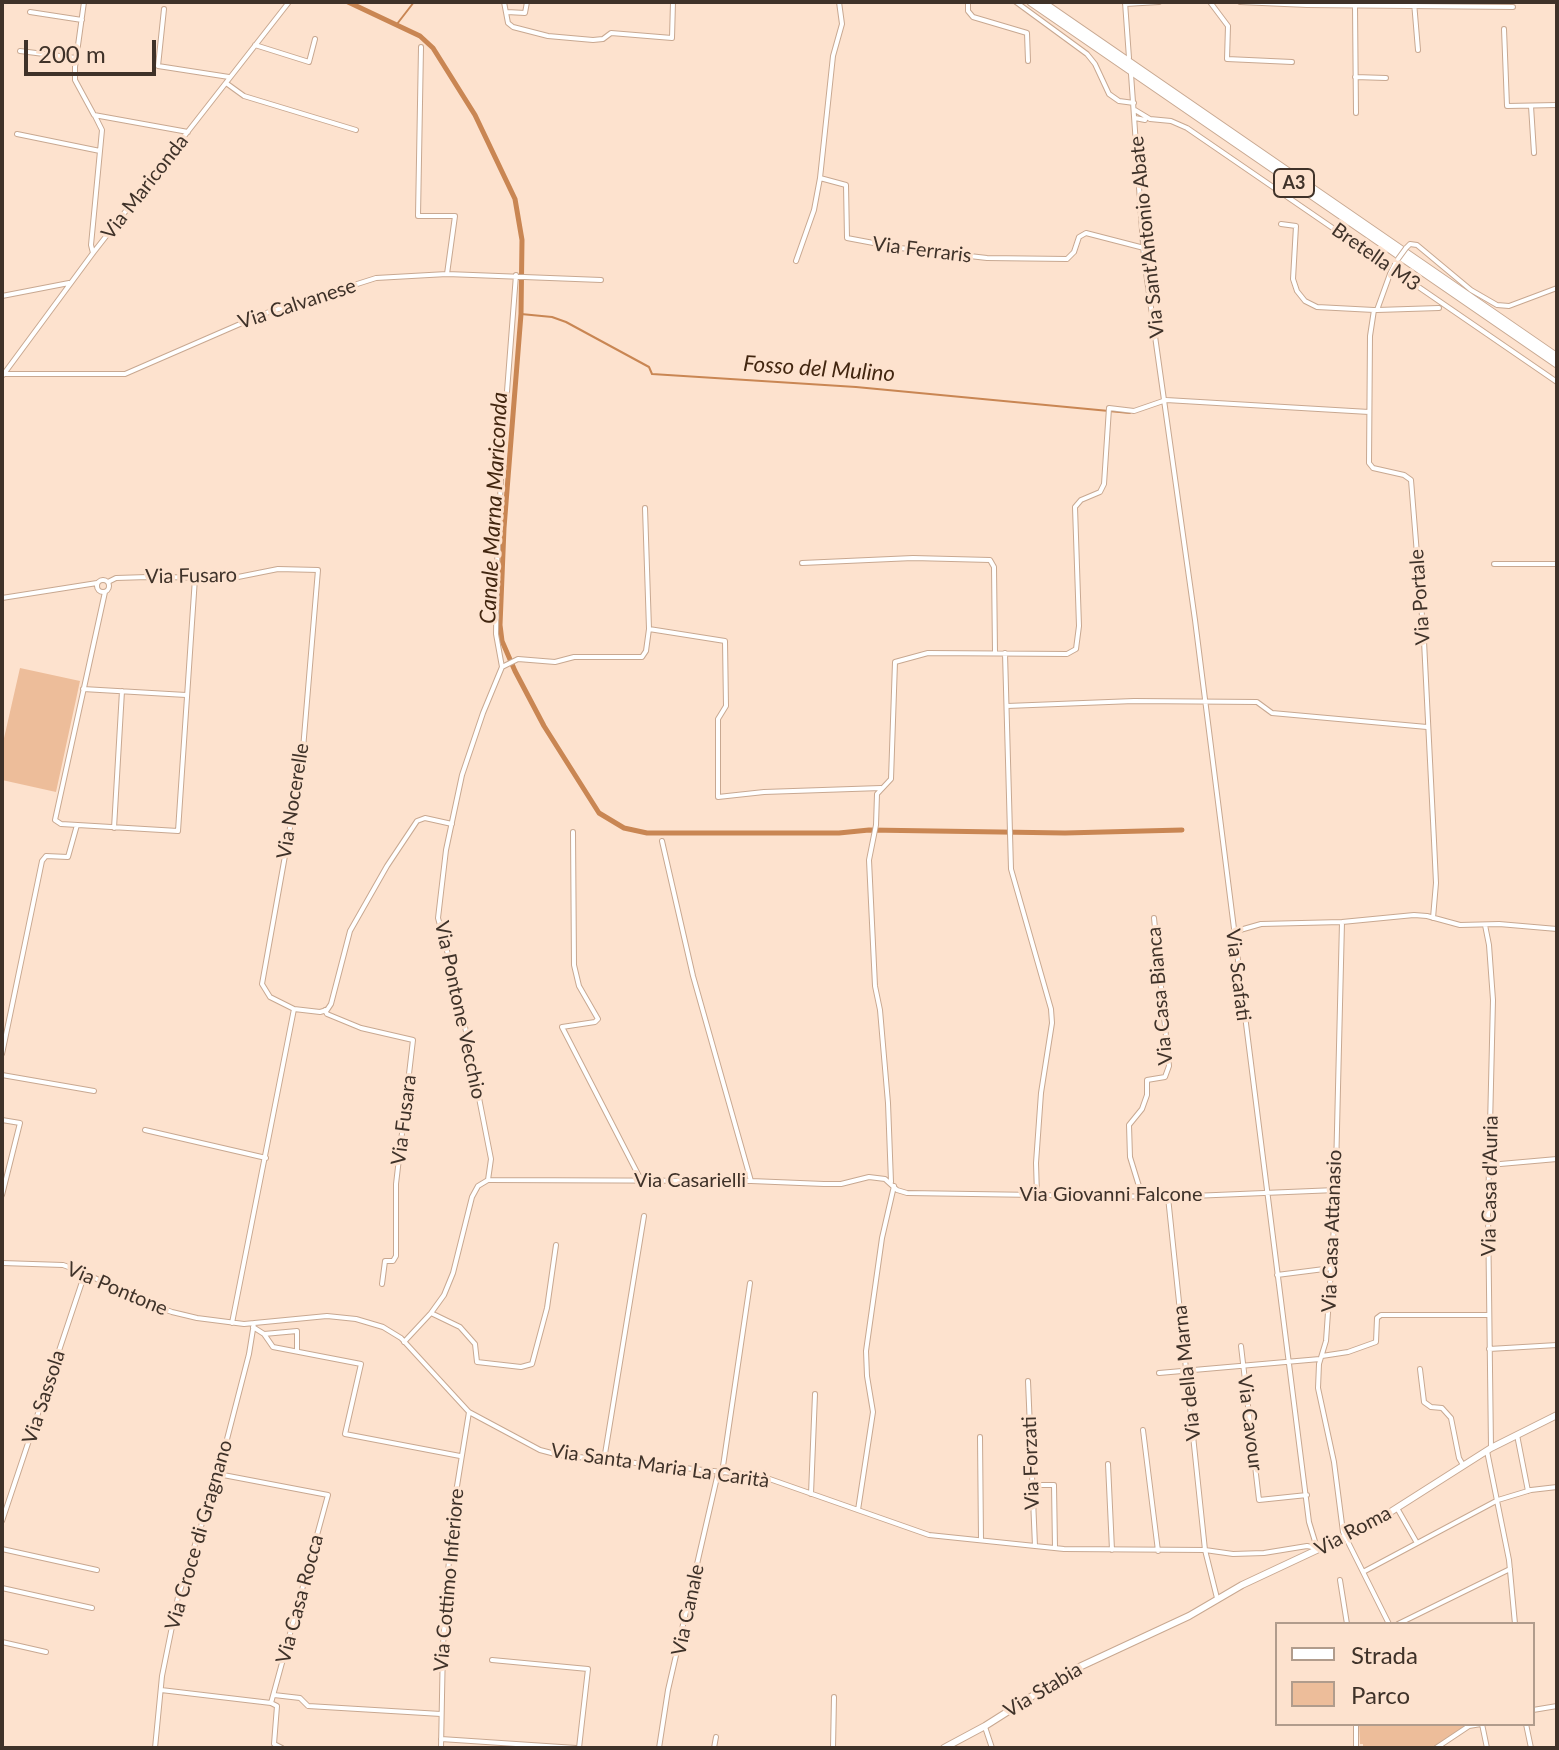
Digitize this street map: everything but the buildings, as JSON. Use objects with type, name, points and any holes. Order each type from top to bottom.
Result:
[{"type":"highway","name":"A3","points":[[1031,2],[1557,364]]},
{"type":"highway","name":"A3","points":[[1042,2],[1557,357]]},
{"type":"main road","name":"Via Roma","points":[[1144,1637],[1317,1548],[1370,1525],[1463,1465],[1557,1415]]},
{"type":"main road","name":"Via Stabia","points":[[944,1748],[1075,1669],[1144,1637]]},
{"type":"street","points":[[84,2],[76,58],[77,88],[102,130],[91,245],[93,253]]},
{"type":"street","name":"Via Mariconda","points":[[3,375],[93,253],[289,2]]},
{"type":"street","points":[[504,2],[511,26],[540,35],[593,40],[603,39],[611,33],[672,38],[673,2]]},
{"type":"street","points":[[507,12],[525,13],[527,2]]},
{"type":"street","points":[[796,261],[814,210],[820,178],[833,56],[842,24],[839,2]]},
{"type":"street","points":[[968,2],[968,11],[973,17],[1027,33],[1028,61]]},
{"type":"street","points":[[1016,2],[1087,54],[1109,94],[1119,101],[1134,103]]},
{"type":"street","points":[[1129,58],[1125,3],[1159,2]]},
{"type":"street","points":[[1210,2],[1228,26],[1227,59],[1292,62]]},
{"type":"street","points":[[1240,2],[1513,7]]},
{"type":"street","points":[[1414,4],[1418,50]]},
{"type":"street","points":[[1355,6],[1356,113]]},
{"type":"street","points":[[164,9],[158,66],[228,80],[244,96],[356,130]]},
{"type":"street","points":[[30,12],[82,20]]},
{"type":"street","points":[[1504,29],[1507,106],[1557,105]]},
{"type":"street","points":[[255,45],[309,62],[315,39]]},
{"type":"street","points":[[421,47],[418,216],[455,216],[447,274]]},
{"type":"street","points":[[20,51],[76,58]]},
{"type":"street","name":"Via Sant'Antonio Abate","points":[[1131,74],[1144,248],[1166,400]]},
{"type":"street","points":[[1355,77],[1386,78]]},
{"type":"street","points":[[1531,106],[1534,153]]},
{"type":"street","name":"Bretella M3","points":[[1134,110],[1146,118]]},
{"type":"street","points":[[95,116],[188,132]]},
{"type":"street","name":"Bretella M3","points":[[1135,118],[1171,121],[1187,128],[1557,382]]},
{"type":"street","points":[[1136,131],[1146,118]]},
{"type":"street","points":[[17,134],[100,151]]},
{"type":"street","name":"Via Ferraris","points":[[820,178],[846,185],[846,234],[850,239],[965,256],[1060,260],[1071,257],[1079,237],[1086,233],[1144,248]]},
{"type":"street","points":[[1281,224],[1296,226],[1293,279],[1305,301],[1317,307],[1375,310],[1439,308]]},
{"type":"street","name":"Via Portale","points":[[1433,918],[1435,873],[1424,641],[1411,480],[1404,475],[1371,467],[1370,336],[1375,310],[1396,261],[1410,244],[1417,245],[1471,290],[1497,305],[1509,306],[1557,288]]},
{"type":"street","name":"Via Calvanese","points":[[3,375],[125,374],[216,332],[376,278],[447,274],[601,280]]},
{"type":"street","points":[[517,275],[502,456],[497,565],[496,634],[504,666],[518,659],[555,662],[574,657],[642,657],[646,651],[649,629],[645,508]]},
{"type":"street","points":[[2,296],[72,282]]},
{"type":"street","points":[[858,1510],[873,1412],[866,1351],[892,1184],[888,1103],[875,986],[869,860],[876,825],[877,794],[891,779],[895,662],[928,653],[1067,654],[1076,649],[1079,626],[1075,507],[1081,500],[1100,492],[1104,484],[1108,411],[1134,411],[1166,400],[1369,412]]},
{"type":"street","name":"Via Scafati","points":[[1166,400],[1309,1522],[1317,1548]]},
{"type":"street","points":[[802,563],[913,558],[990,560],[994,567],[995,653]]},
{"type":"street","points":[[1494,564],[1557,564]]},
{"type":"street","name":"Via Fusaro","points":[[2,598],[97,583],[103,579],[108,582],[127,578],[233,578],[278,569],[316,569],[319,574]]},
{"type":"street","name":"Via Nocerelle","points":[[294,1009],[270,997],[262,984],[302,761],[319,574]]},
{"type":"street","points":[[108,582],[54,818],[59,824],[178,831],[195,578]]},
{"type":"street","points":[[97,583],[97,589],[105,592]]},
{"type":"street","points":[[649,629],[725,641],[726,706],[718,719],[718,797],[764,792],[883,788]]},
{"type":"street","points":[[1005,653],[1011,869],[1051,1009],[1052,1023],[1041,1093],[1037,1195]]},
{"type":"street","name":"Via Pontone Vecchio","points":[[488,1180],[491,1159],[458,991],[438,918],[462,775],[483,713],[504,666]]},
{"type":"street","points":[[83,689],[186,695]]},
{"type":"street","points":[[114,828],[122,691]]},
{"type":"street","points":[[1006,706],[1204,700],[1257,702],[1272,713],[1427,727]]},
{"type":"street","points":[[232,1323],[294,1009],[320,1012],[331,1004],[350,931],[417,821],[425,818],[452,824]]},
{"type":"street","points":[[2,1054],[42,861],[46,856],[68,857],[77,825]]},
{"type":"street","points":[[573,832],[574,965],[579,986],[598,1019],[562,1027],[642,1182]]},
{"type":"street","points":[[662,841],[693,976],[751,1181]]},
{"type":"street","points":[[1233,932],[1261,924],[1342,922],[1414,915],[1452,925],[1557,929]]},
{"type":"street","name":"Via Casa Bianca","points":[[1142,1196],[1130,1157],[1129,1125],[1142,1109],[1147,1095],[1147,1080],[1165,1077],[1169,1066],[1154,918]]},
{"type":"street","name":"Via Casa Attanasio","points":[[1342,922],[1332,1268],[1326,1341],[1318,1388],[1334,1462],[1344,1536]]},
{"type":"street","name":"Via Casa d'Auria","points":[[1485,925],[1493,988],[1489,1165],[1489,1450],[1510,1569],[1515,1622]]},
{"type":"street","name":"Via Fusara","points":[[325,1010],[327,1014],[361,1028],[413,1040],[396,1184],[396,1256],[393,1261],[385,1261],[382,1284]]},
{"type":"street","points":[[2,1075],[94,1091]]},
{"type":"street","points":[[2,1120],[20,1123],[2,1195]]},
{"type":"street","points":[[145,1130],[266,1158]]},
{"type":"street","points":[[1489,1165],[1557,1159]]},
{"type":"street","name":"Via Casarielli","points":[[488,1180],[841,1184],[869,1177],[892,1184]]},
{"type":"street","points":[[404,1342],[444,1295],[453,1273],[472,1197],[478,1186],[488,1180]]},
{"type":"street","name":"Via Giovanni Falcone","points":[[892,1184],[907,1193],[1168,1197],[1336,1190]]},
{"type":"street","name":"Via della Marna","points":[[1168,1197],[1205,1550],[1218,1599]]},
{"type":"street","points":[[604,1460],[644,1216]]},
{"type":"street","points":[[431,1313],[460,1327],[475,1344],[477,1362],[521,1367],[532,1364],[547,1308],[556,1245]]},
{"type":"street","name":"Via Pontone","points":[[2,1263],[63,1265],[172,1312],[232,1323]]},
{"type":"street","points":[[1277,1275],[1332,1268]]},
{"type":"street","name":"Via Sassola","points":[[2,1521],[85,1273]]},
{"type":"street","name":"Via Canale","points":[[659,1748],[668,1690],[720,1473],[750,1283]]},
{"type":"street","points":[[1159,1373],[1289,1363],[1348,1352],[1376,1342],[1377,1318],[1381,1315],[1489,1315]]},
{"type":"street","name":"Via Santa Maria La Carità","points":[[232,1323],[254,1325],[297,1318],[342,1317],[383,1327],[404,1342],[469,1412],[540,1450],[559,1455],[761,1476],[929,1535],[1055,1548],[1112,1550],[1205,1550],[1233,1554],[1307,1546],[1317,1548]]},
{"type":"street","points":[[254,1325],[273,1347],[361,1364],[345,1434],[460,1456]]},
{"type":"street","name":"Via Croce di Gragnano","points":[[155,1748],[161,1690],[178,1597],[218,1474],[254,1325]]},
{"type":"street","points":[[264,1334],[297,1331],[297,1352]]},
{"type":"street","points":[[1489,1349],[1557,1345]]},
{"type":"street","name":"Via Cavour","points":[[1241,1346],[1259,1500],[1307,1495]]},
{"type":"street","points":[[1420,1369],[1424,1402],[1431,1407],[1442,1408],[1451,1418],[1463,1465]]},
{"type":"street","name":"Via Forzati","points":[[1028,1381],[1035,1546]]},
{"type":"street","points":[[811,1494],[815,1394]]},
{"type":"street","name":"Via Cottimo Inferiore","points":[[441,1748],[443,1645],[452,1517],[469,1412]]},
{"type":"street","points":[[1143,1430],[1158,1551]]},
{"type":"street","points":[[1517,1435],[1528,1491]]},
{"type":"street","points":[[980,1437],[981,1540]]},
{"type":"street","points":[[1108,1464],[1112,1550]]},
{"type":"street","name":"Via Casa Rocca","points":[[218,1474],[328,1495],[271,1703]]},
{"type":"street","points":[[1032,1485],[1054,1485],[1055,1548]]},
{"type":"street","points":[[1363,1572],[1498,1500],[1557,1487]]},
{"type":"street","points":[[1397,1508],[1417,1543]]},
{"type":"street","points":[[1344,1536],[1388,1622]]},
{"type":"street","points":[[2,1549],[97,1570]]},
{"type":"street","points":[[1402,1622],[1510,1569]]},
{"type":"street","points":[[1340,1580],[1347,1622]]},
{"type":"street","points":[[2,1588],[92,1608]]},
{"type":"street","points":[[2,1642],[46,1652]]},
{"type":"street","points":[[441,1739],[578,1748],[589,1669],[492,1660]]},
{"type":"street","points":[[161,1690],[271,1703],[277,1706],[274,1744],[282,1748]]},
{"type":"street","points":[[274,1695],[300,1698],[308,1706],[441,1714]]},
{"type":"street","points":[[833,1748],[834,1697]]},
{"type":"street","points":[[1535,1710],[1557,1706]]},
{"type":"street","points":[[985,1726],[992,1748]]},
{"type":"street","points":[[1356,1726],[1356,1748]]},
{"type":"street","points":[[1436,1748],[1469,1726]]},
{"type":"street","points":[[1482,1726],[1487,1748]]},
{"type":"street","points":[[1526,1726],[1531,1748]]},
{"type":"street","points":[[714,1748],[716,1737]]},
{"type":"green space","points":[[20,668],[80,681],[56,792],[2,780],[2,747]]},
{"type":"green space","points":[[1359,1726],[1464,1726],[1433,1748],[1363,1748]]},
{"type":"waterway","name":"Canale Marna Mariconda","points":[[348,2],[420,36],[433,48],[475,115],[515,199],[522,240],[521,314],[504,528],[502,641],[544,726],[599,813],[624,828],[647,833],[1182,830]]},
{"type":"waterway","points":[[397,24],[414,2]]},
{"type":"waterway","name":"Fosso del Mulino","points":[[521,314],[552,317],[566,322],[649,367],[652,374],[856,387],[1130,413]]}]
